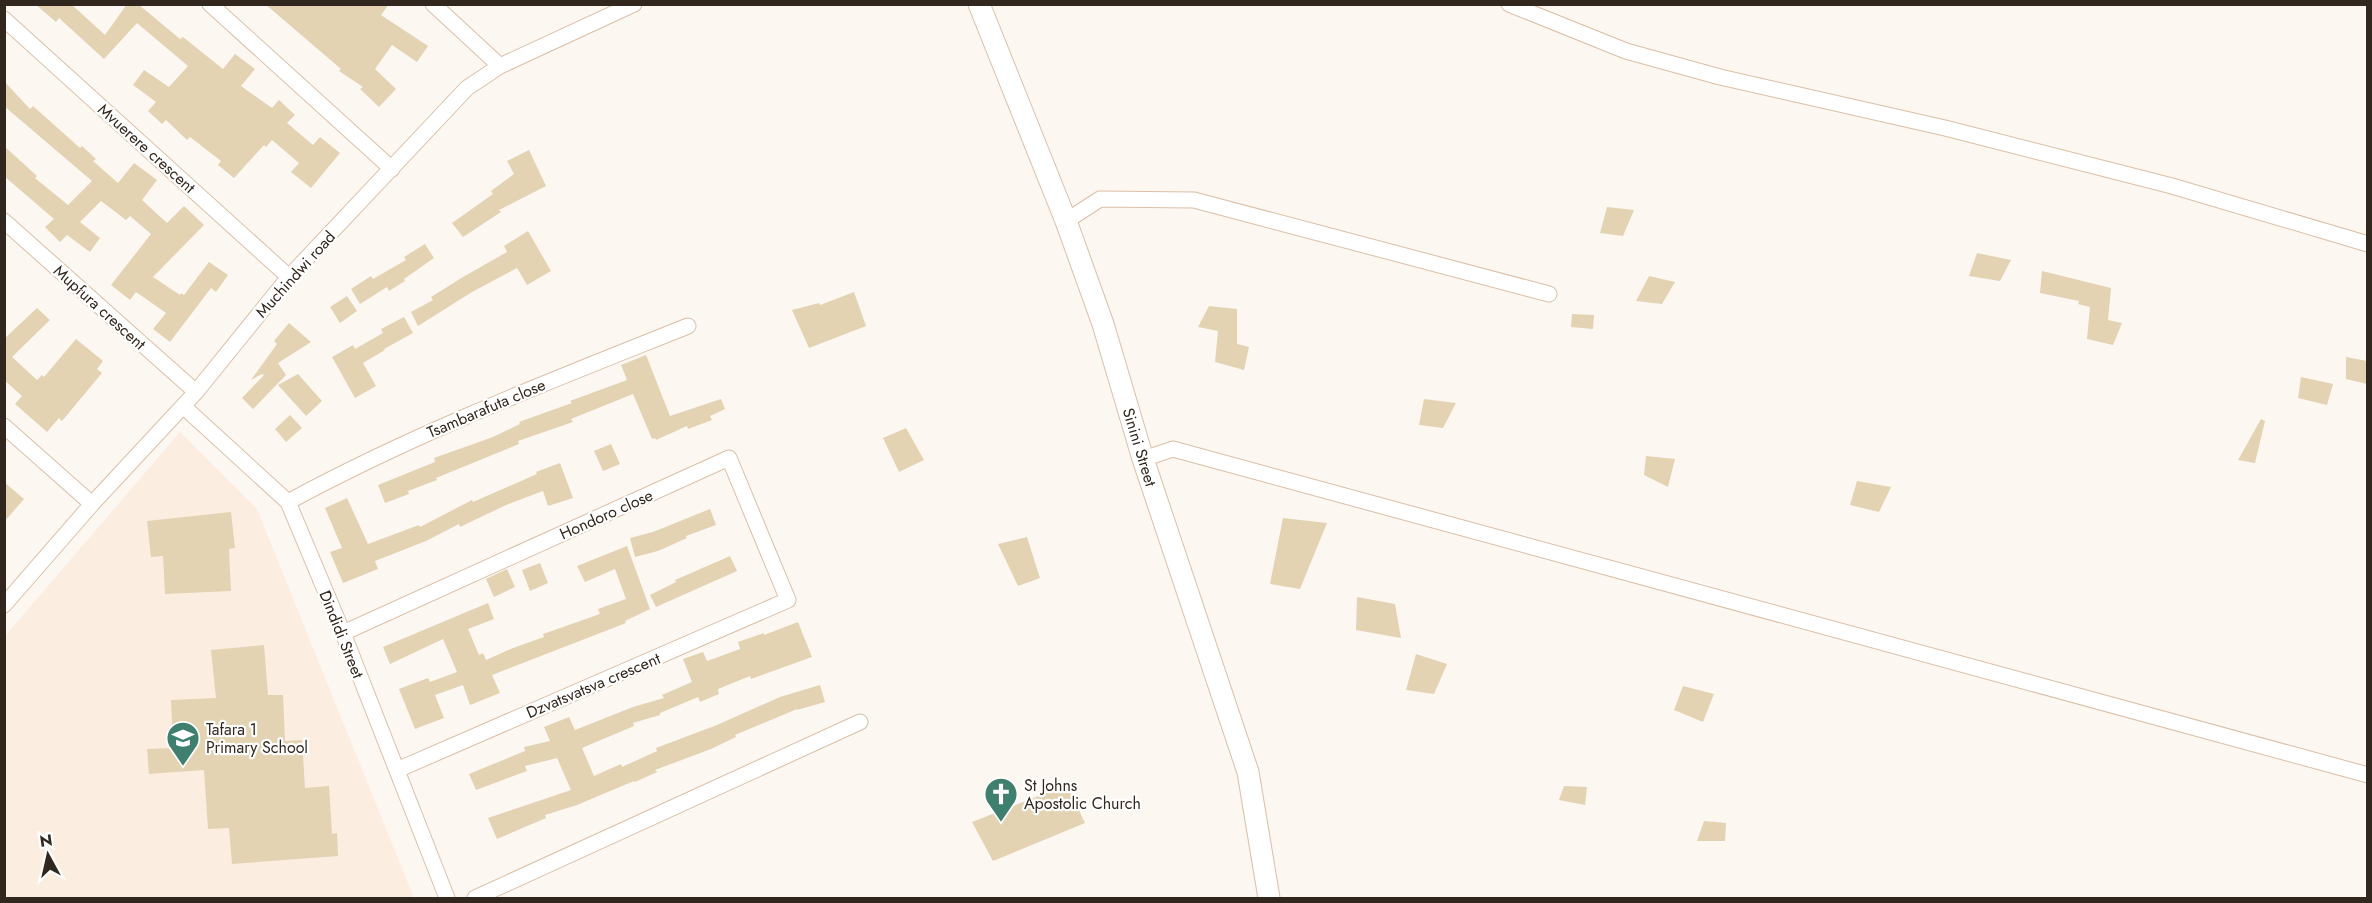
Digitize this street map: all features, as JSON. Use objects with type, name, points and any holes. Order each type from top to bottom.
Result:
[{"type":"street","points":[[210,4],[392,170]]},
{"type":"street","points":[[433,4],[500,66]]},
{"type":"street","name":"Muchindwi road","points":[[4,605],[92,504],[196,392],[289,277],[467,88],[500,66],[634,4]]},
{"type":"street","name":"Sinini Street","points":[[979,4],[1066,221],[1103,324],[1143,459],[1248,772],[1269,898]]},
{"type":"street","points":[[1509,4],[1626,51],[1709,75],[1945,128],[2172,186],[2367,244]]},
{"type":"street","name":"Mvuerere crescent","points":[[4,20],[289,277]]},
{"type":"street","points":[[1066,221],[1100,199],[1194,200],[1549,294]]},
{"type":"street","name":"Mupfura crescent","points":[[4,221],[196,392]]},
{"type":"street","name":"Tsambarafuta close","points":[[288,502],[350,468],[472,412],[688,326]]},
{"type":"street","name":"Dindidi Street","points":[[183,406],[288,502],[343,633],[447,898]]},
{"type":"street","points":[[4,426],[92,504]]},
{"type":"street","points":[[1143,459],[1173,449],[2367,775]]},
{"type":"street","name":"Hondoro close","points":[[343,633],[729,458],[788,600]]},
{"type":"street","name":"Dzvatsvatsva crescent","points":[[397,770],[788,600]]},
{"type":"street","points":[[475,898],[860,722]]},
{"type":"shaded area","name":"Tafara 1 Primary School","points":[[180,432],[257,509],[414,898],[5,898],[5,636]]},
{"type":"building","points":[[35,4],[71,4],[105,35],[127,4],[138,4],[180,39],[183,37],[223,69],[235,54],[255,69],[241,86],[272,108],[279,100],[295,115],[287,123],[313,145],[320,137],[340,153],[311,188],[291,172],[299,163],[272,140],[266,147],[264,145],[234,178],[218,165],[221,161],[190,137],[187,140],[166,120],[162,124],[148,111],[156,102],[133,85],[144,70],[169,87],[188,66],[137,23],[104,59],[59,18],[56,22]]},
{"type":"building","points":[[265,4],[389,4],[381,15],[428,46],[417,62],[392,45],[375,69],[396,89],[379,107],[360,89],[363,87],[339,71],[341,69]]},
{"type":"building","points":[[4,81],[30,109],[33,106],[80,148],[82,146],[96,159],[93,161],[118,183],[134,163],[157,180],[142,200],[167,223],[184,206],[204,225],[153,277],[180,295],[181,293],[184,295],[209,262],[228,275],[216,292],[211,288],[170,342],[153,329],[166,313],[136,292],[130,300],[111,285],[151,234],[130,216],[126,220],[101,201],[80,222],[100,238],[90,252],[67,235],[60,242],[45,227],[54,219],[4,176],[4,146],[37,176],[35,178],[68,205],[92,181],[4,106]]},
{"type":"building","points":[[529,150],[546,186],[499,210],[501,212],[463,237],[452,223],[493,194],[491,191],[514,174],[507,161]]},
{"type":"building","points":[[1607,207],[1634,210],[1623,236],[1600,233]]},
{"type":"building","points":[[528,231],[551,271],[527,285],[517,268],[472,292],[418,326],[411,312],[433,300],[431,297],[463,277],[507,252],[504,246]]},
{"type":"building","points":[[425,244],[434,258],[389,291],[387,287],[360,304],[351,289],[371,276],[373,279],[406,260],[404,257]]},
{"type":"building","points":[[1977,253],[2011,260],[2000,281],[1969,276]]},
{"type":"building","points":[[2042,271],[2111,288],[2108,320],[2122,323],[2113,345],[2087,339],[2090,307],[2078,304],[2079,301],[2040,293]]},
{"type":"building","points":[[1649,276],[1675,282],[1662,304],[1636,301]]},
{"type":"building","points":[[854,292],[866,326],[809,348],[792,310],[819,303],[820,305]]},
{"type":"building","points":[[347,296],[357,311],[340,323],[330,307]]},
{"type":"building","points":[[1209,306],[1237,309],[1237,344],[1249,347],[1244,370],[1215,362],[1218,331],[1198,327]]},
{"type":"building","points":[[37,308],[50,320],[12,357],[37,380],[42,375],[44,377],[76,339],[103,361],[97,369],[102,373],[62,421],[59,418],[47,432],[15,404],[22,396],[4,380],[4,339]]},
{"type":"building","points":[[1572,314],[1594,315],[1593,329],[1571,327]]},
{"type":"building","points":[[404,317],[413,333],[363,363],[376,386],[355,398],[332,357],[353,345],[355,349],[383,333],[381,329]]},
{"type":"building","points":[[289,323],[311,342],[278,363],[286,375],[253,409],[242,398],[264,375],[251,380],[277,344],[274,341]]},
{"type":"building","points":[[646,355],[670,416],[721,399],[725,409],[710,416],[712,420],[688,429],[687,426],[656,440],[652,439],[633,394],[571,419],[573,422],[518,441],[519,444],[436,478],[437,480],[408,491],[409,494],[385,503],[378,485],[435,462],[434,458],[493,437],[520,424],[519,422],[627,380],[621,365]]},
{"type":"building","points":[[2346,357],[2367,361],[2367,384],[2346,379]]},
{"type":"building","points":[[298,374],[322,401],[306,416],[278,385]]},
{"type":"building","points":[[2301,377],[2333,384],[2327,405],[2298,398]]},
{"type":"building","points":[[1424,399],[1456,403],[1443,428],[1419,425]]},
{"type":"building","points":[[290,415],[302,428],[286,442],[275,429]]},
{"type":"building","points":[[2261,419],[2265,421],[2255,463],[2238,460]]},
{"type":"building","points":[[906,428],[924,460],[899,472],[883,438]]},
{"type":"building","points":[[611,444],[620,464],[603,471],[594,451]]},
{"type":"building","points":[[1646,456],[1675,459],[1668,487],[1644,475]]},
{"type":"building","points":[[560,463],[573,498],[548,506],[543,491],[506,505],[460,527],[459,524],[426,541],[375,561],[378,569],[343,583],[330,552],[342,548],[325,508],[347,498],[368,544],[419,525],[420,527],[472,500],[473,502]]},
{"type":"building","points":[[1857,481],[1891,487],[1879,512],[1850,505]]},
{"type":"building","points":[[4,482],[24,499],[4,522]]},
{"type":"building","points":[[710,509],[716,525],[686,536],[687,538],[658,551],[635,557],[630,538],[653,532]]},
{"type":"building","points":[[231,512],[235,548],[229,549],[231,591],[165,594],[163,556],[151,557],[147,521]]},
{"type":"building","points":[[1283,518],[1327,523],[1300,589],[1270,584]]},
{"type":"building","points":[[1027,537],[1040,578],[1018,586],[998,544]]},
{"type":"building","points":[[627,546],[650,609],[625,621],[626,623],[492,675],[500,693],[470,705],[463,685],[435,695],[444,718],[415,729],[399,689],[428,678],[430,682],[457,672],[443,639],[390,664],[383,647],[488,603],[494,619],[468,629],[479,655],[483,653],[486,660],[544,637],[543,634],[600,614],[598,609],[626,599],[615,569],[585,582],[577,566]]},
{"type":"building","points":[[730,556],[737,571],[656,607],[650,595],[676,582],[675,580]]},
{"type":"building","points":[[540,563],[548,583],[530,591],[522,570]]},
{"type":"building","points":[[507,569],[515,587],[494,597],[486,579]]},
{"type":"building","points":[[1357,597],[1395,604],[1401,638],[1356,630]]},
{"type":"building","points":[[798,622],[812,657],[751,679],[750,676],[718,689],[719,694],[700,702],[698,697],[660,713],[660,715],[633,723],[634,726],[582,748],[594,776],[621,764],[622,767],[657,751],[656,748],[717,725],[780,697],[820,685],[825,702],[797,709],[735,735],[736,737],[711,749],[655,770],[657,772],[635,782],[545,815],[546,818],[497,839],[488,818],[571,790],[557,758],[525,766],[527,771],[476,790],[469,774],[525,751],[524,747],[550,741],[544,727],[569,717],[575,730],[633,707],[664,698],[662,695],[692,682],[683,659],[703,652],[707,661],[740,649],[738,642]]},
{"type":"building","points":[[264,645],[268,695],[283,695],[285,741],[302,740],[305,788],[329,786],[332,834],[337,833],[338,856],[232,864],[229,828],[208,829],[204,770],[149,774],[147,749],[173,748],[171,700],[216,698],[211,650]]},
{"type":"building","points":[[1416,654],[1447,664],[1434,694],[1406,690]]},
{"type":"building","points":[[1683,686],[1714,694],[1703,722],[1674,710]]},
{"type":"building","points":[[1067,785],[1085,823],[993,861],[972,822]]},
{"type":"building","points":[[1564,786],[1587,787],[1585,805],[1559,800]]},
{"type":"building","points":[[1704,821],[1726,823],[1725,841],[1697,841]]},
{"type":"place","name":"Tafara 1 Primary School","points":[[183,767]]},
{"type":"place","name":"St Johns Apostolic Church","points":[[1001,823]]}]
